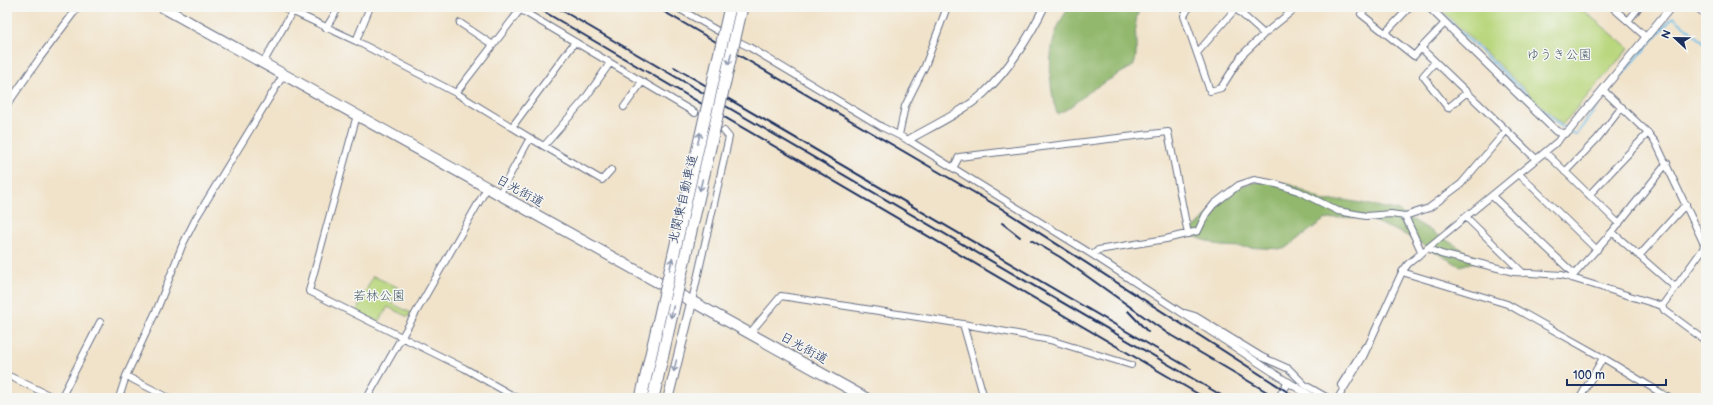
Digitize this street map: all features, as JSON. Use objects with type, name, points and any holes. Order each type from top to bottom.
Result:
[{"type":"highway","name":"日光街道","points":[[162,7],[866,398]]},
{"type":"highway","name":"北関東自動車道","points":[[641,398],[728,7]]},
{"type":"highway","name":"北関東自動車道","points":[[653,398],[742,7]]},
{"type":"main road","points":[[636,398],[665,286]]},
{"type":"main road","points":[[668,398],[692,301]]},
{"type":"street","points":[[7,105],[39,58],[78,7]]},
{"type":"street","points":[[283,7],[356,41],[456,93],[602,180],[611,170]]},
{"type":"street","points":[[326,28],[339,7]]},
{"type":"street","points":[[356,41],[370,7]]},
{"type":"street","points":[[676,7],[749,47],[882,127],[908,140],[1093,255],[1314,398]]},
{"type":"street","points":[[721,32],[728,7]]},
{"type":"street","points":[[899,135],[904,106],[925,66],[947,7]]},
{"type":"street","points":[[908,140],[971,103],[984,93],[1019,50],[1044,7]]},
{"type":"street","points":[[1189,7],[1184,16],[1210,91],[1221,88],[1242,55],[1289,9],[1297,7]]},
{"type":"street","points":[[1367,7],[1361,14],[1414,56],[1445,23]]},
{"type":"street","points":[[1385,33],[1410,7]]},
{"type":"street","points":[[1428,7],[1556,131],[1563,134]]},
{"type":"street","points":[[1612,7],[1646,37]]},
{"type":"street","points":[[1628,21],[1639,7]]},
{"type":"street","points":[[1338,398],[1363,357],[1402,272],[1422,253],[1558,141],[1563,134],[1568,132],[1671,7]]},
{"type":"street","points":[[1696,7],[1706,15]]},
{"type":"street","points":[[456,93],[492,46],[518,8],[695,113]]},
{"type":"street","points":[[1197,53],[1236,8],[1264,34]]},
{"type":"street","points":[[263,63],[292,12]]},
{"type":"street","points":[[460,23],[492,46]]},
{"type":"street","points":[[512,127],[575,42]]},
{"type":"street","points":[[1421,48],[1536,159]]},
{"type":"street","points":[[1435,62],[1423,76],[1448,108],[1466,92]]},
{"type":"street","points":[[544,146],[584,100],[610,63]]},
{"type":"street","points":[[119,398],[126,376],[158,307],[182,246],[196,218],[284,74]]},
{"type":"street","points":[[624,107],[642,82]]},
{"type":"street","points":[[1603,90],[1622,107],[1656,143],[1667,163],[1704,244],[1703,249],[1662,306]]},
{"type":"street","points":[[1565,172],[1622,107]]},
{"type":"street","points":[[357,115],[309,291],[402,336],[464,368],[517,398]]},
{"type":"street","points":[[692,301],[729,137],[724,131]]},
{"type":"street","points":[[1093,255],[1098,250],[1198,231],[1210,209],[1228,192],[1239,185],[1254,180],[1276,184],[1298,191],[1338,211],[1366,216],[1391,214],[1405,216],[1429,208],[1461,184],[1506,131]]},
{"type":"street","points":[[953,168],[959,157],[1168,132],[1188,234]]},
{"type":"street","points":[[1589,195],[1648,133]]},
{"type":"street","points":[[500,195],[530,138]]},
{"type":"street","points":[[1545,152],[1619,224]]},
{"type":"street","points":[[1573,276],[1619,224],[1667,163]]},
{"type":"street","points":[[1519,174],[1597,250]]},
{"type":"street","points":[[367,398],[487,188]]},
{"type":"street","points":[[1492,196],[1573,276]]},
{"type":"street","points":[[1639,256],[1686,204]]},
{"type":"street","points":[[1405,216],[1422,253]]},
{"type":"street","points":[[1466,217],[1523,273]]},
{"type":"street","points":[[1612,232],[1675,287]]},
{"type":"street","points":[[1428,248],[1441,254],[1523,273],[1573,276],[1662,306],[1664,310],[1706,341]]},
{"type":"street","points":[[1402,272],[1507,304],[1603,358],[1669,398]]},
{"type":"street","points":[[750,333],[781,296],[963,324],[1050,340],[1131,365]]},
{"type":"street","points":[[1176,310],[1195,316],[1262,357],[1289,369],[1305,385],[1328,398],[1334,397],[1363,349],[1369,343]]},
{"type":"street","points":[[61,398],[100,322]]},
{"type":"street","points":[[963,324],[984,398]]},
{"type":"street","points":[[1580,398],[1603,358]]},
{"type":"street","points":[[7,375],[55,398]]},
{"type":"street","points":[[126,376],[169,398]]},
{"type":"street","points":[[1278,398],[1288,382]]},
{"type":"green space","points":[[1070,7],[1140,7],[1136,23],[1136,54],[1133,66],[1093,89],[1067,109],[1057,114],[1051,87],[1051,59],[1056,31],[1062,18]]},
{"type":"green space","name":"ゆうき公園","points":[[1438,7],[1579,7],[1629,48],[1562,125]]},
{"type":"green space","points":[[1269,181],[1290,184],[1323,201],[1345,200],[1396,210],[1480,260],[1460,266],[1402,233],[1365,218],[1345,217],[1324,220],[1284,249],[1221,246],[1185,233],[1200,223],[1231,189],[1251,183]]},
{"type":"green space","name":"若林公園","points":[[373,276],[399,288],[391,303],[411,313],[408,317],[388,307],[379,322],[356,312]]},
{"type":"waterway","points":[[1434,7],[1559,125],[1567,130]]},
{"type":"waterway","points":[[1570,132],[1576,135],[1614,84],[1673,17],[1706,44]]},
{"type":"railway","points":[[536,7],[1205,398]]},
{"type":"railway","points":[[556,7],[1226,398]]},
{"type":"railway","points":[[656,7],[999,207],[1297,398]]},
{"type":"railway","points":[[674,67],[1191,369]]},
{"type":"railway","points":[[1002,223],[1020,237]]},
{"type":"railway","points":[[1031,240],[1060,257],[1167,333],[1267,392]]},
{"type":"railway","points":[[1128,311],[1148,332]]}]
